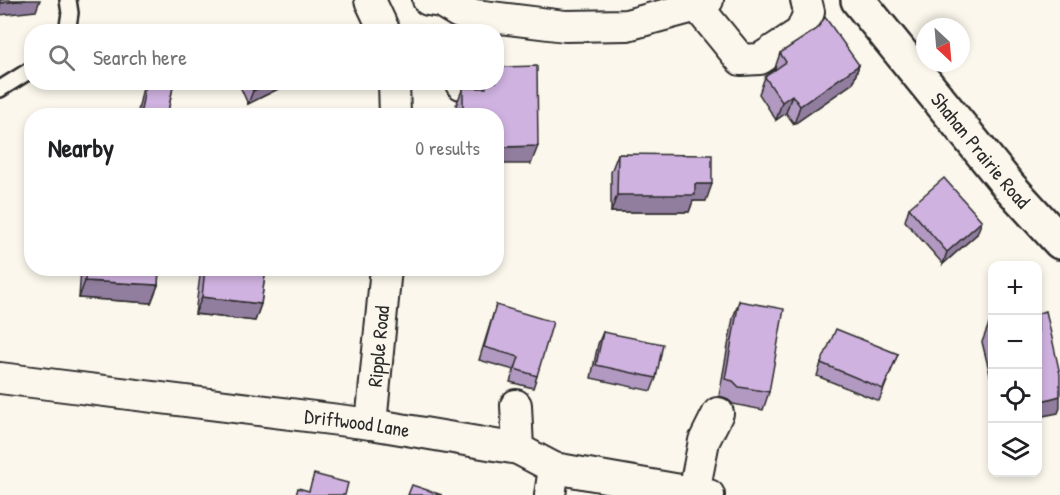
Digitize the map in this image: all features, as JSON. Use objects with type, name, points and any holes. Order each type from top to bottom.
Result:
[{"type":"street","points":[[372,0],[382,24]]},
{"type":"street","points":[[428,0],[441,2],[459,22],[565,26],[627,25],[702,3],[741,60],[760,59],[801,32],[808,12],[806,0]]},
{"type":"street","name":"Shahan Prairie Road","points":[[858,0],[1008,185],[1060,242]]},
{"type":"street","points":[[394,90],[395,108]]},
{"type":"street","name":"Ripple Road","points":[[371,424],[385,276]]},
{"type":"street","name":"Driftwood Lane","points":[[0,378],[371,424],[518,449],[552,481],[701,494]]},
{"type":"street","points":[[516,405],[518,449]]},
{"type":"street","points":[[701,494],[704,441],[718,413]]},
{"type":"lane","points":[[68,0],[70,13],[68,24]]},
{"type":"lane","points":[[0,89],[24,74]]},
{"type":"building","points":[[0,0],[26,0],[0,3]]},
{"type":"building","points":[[825,17],[859,65],[800,106],[792,95],[782,102],[765,77],[786,62],[780,53],[817,29]]},
{"type":"building","points":[[537,66],[538,146],[504,147],[504,108],[463,108],[463,90],[504,90],[504,67]]},
{"type":"building","points":[[145,90],[172,90],[169,108],[141,108]]},
{"type":"building","points":[[618,154],[712,155],[712,184],[695,184],[695,195],[617,195]]},
{"type":"building","points":[[944,178],[982,221],[947,252],[909,208]]},
{"type":"building","points":[[85,276],[159,276],[158,285],[85,281]]},
{"type":"building","points":[[204,276],[265,276],[261,304],[202,297]]},
{"type":"building","points":[[739,301],[784,309],[769,392],[739,387],[733,381],[725,379]]},
{"type":"building","points":[[496,305],[553,322],[537,376],[515,369],[519,357],[484,347]]},
{"type":"building","points":[[1046,311],[1060,374],[1060,396],[1042,401],[1042,315],[1042,312]]},
{"type":"building","points":[[836,329],[898,354],[883,389],[821,363]]},
{"type":"building","points":[[603,332],[663,344],[656,378],[596,365]]},
{"type":"building","points":[[314,474],[348,483],[345,495],[296,495],[298,488],[309,491]]},
{"type":"building","points":[[412,485],[442,495],[408,495]]}]
